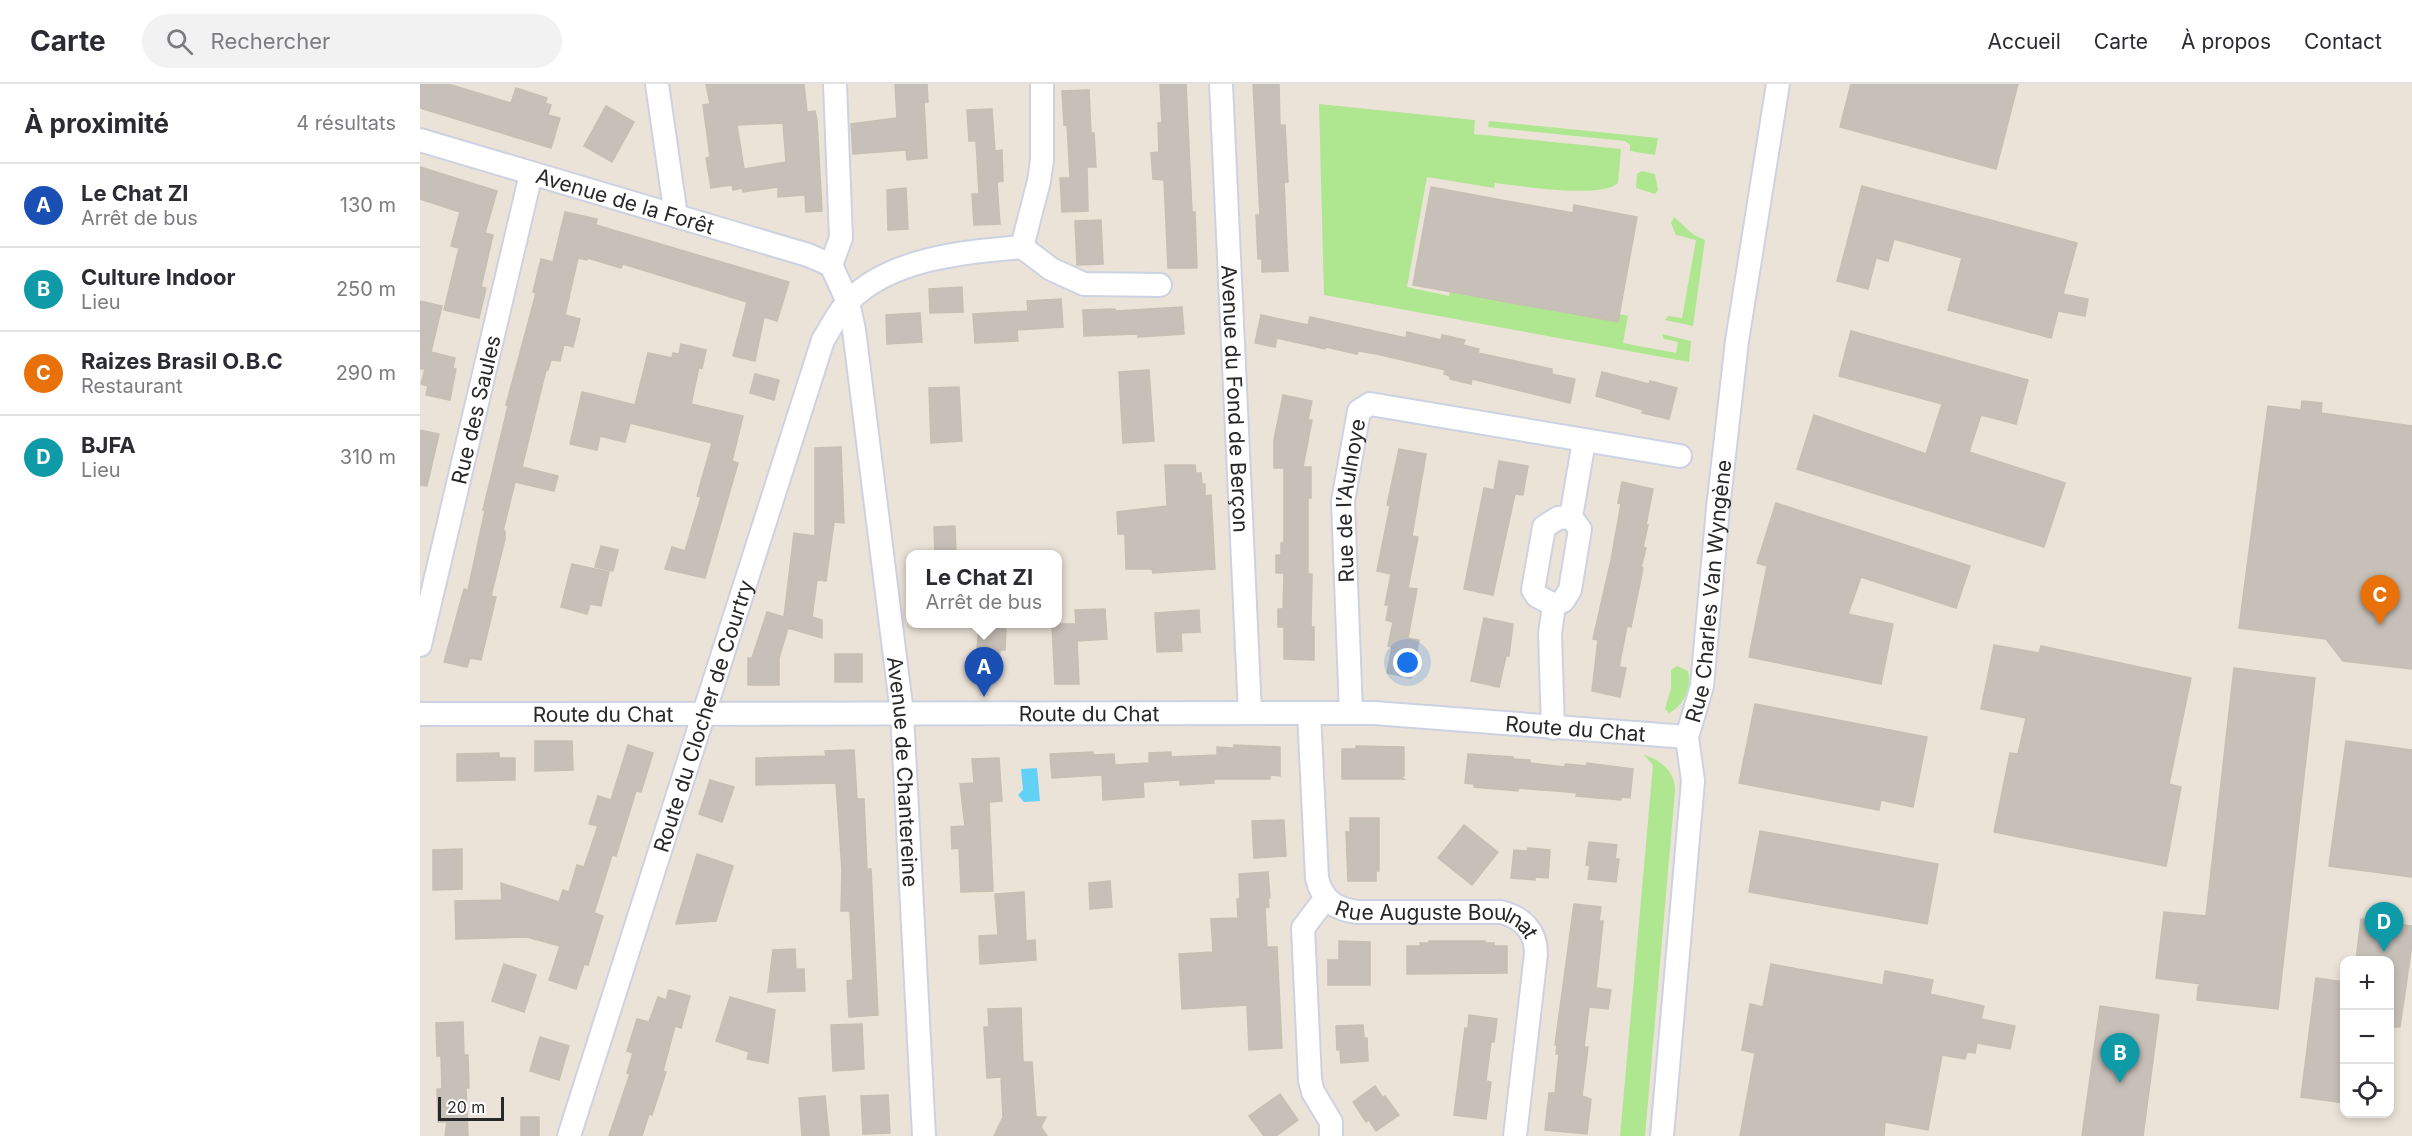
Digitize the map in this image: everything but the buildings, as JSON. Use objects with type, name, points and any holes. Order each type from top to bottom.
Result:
[{"type":"street","points":[[657,84],[676,216]]},
{"type":"street","points":[[831,265],[841,238],[835,84]]},
{"type":"street","points":[[1022,246],[1039,181],[1042,160],[1042,84]]},
{"type":"street","name":"Avenue du Fond de Berçon","points":[[1221,84],[1250,713]]},
{"type":"street","name":"Rue Charles Van Wyngène","points":[[1662,1136],[1693,782],[1687,737],[1702,686],[1718,508],[1737,341],[1778,84]]},
{"type":"street","name":"Avenue de la Forêt","points":[[420,140],[808,255],[831,265]]},
{"type":"street","name":"Rue des Saules","points":[[420,645],[531,174]]},
{"type":"street","points":[[848,302],[890,274],[918,262],[961,253],[1022,246],[1051,269],[1084,284],[1160,285]]},
{"type":"street","name":"Avenue de Chantereine","points":[[831,265],[848,302],[856,342],[902,713],[924,1136]]},
{"type":"street","name":"Route du Clocher de Courtry","points":[[569,1136],[823,340],[848,302]]},
{"type":"street","name":"Rue de l'Aulnoye","points":[[1351,713],[1342,501],[1359,411],[1370,404],[1680,456]]},
{"type":"street","points":[[1554,605],[1563,601],[1570,590],[1580,529],[1571,518],[1584,441]]},
{"type":"street","points":[[1554,605],[1537,596],[1533,590],[1544,527],[1558,518],[1571,518]]},
{"type":"street","points":[[1553,728],[1550,634],[1554,605]]},
{"type":"street","name":"Rue Auguste Boulnat","points":[[1309,713],[1317,878],[1325,899],[1336,908],[1357,912],[1501,912],[1512,915],[1526,925],[1536,943],[1515,1136]]},
{"type":"street","name":"Route du Chat","points":[[420,714],[1351,713],[1392,714],[1687,737]]},
{"type":"street","points":[[1325,899],[1303,928],[1310,1080],[1312,1092],[1331,1122],[1330,1136]]},
{"type":"green space","points":[[1319,104],[1475,120],[1474,134],[1621,149],[1618,183],[1609,188],[1578,191],[1495,183],[1494,188],[1427,177],[1407,287],[1449,296],[1450,292],[1617,322],[1619,314],[1628,316],[1623,343],[1676,353],[1678,342],[1664,339],[1662,334],[1691,341],[1689,362],[1324,295]]},
{"type":"green space","points":[[1489,121],[1658,138],[1655,155],[1630,151],[1630,145],[1625,141],[1488,127]]},
{"type":"green space","points":[[1642,171],[1655,174],[1658,190],[1655,194],[1636,188],[1637,174]]},
{"type":"green space","points":[[1674,217],[1694,235],[1705,240],[1693,326],[1665,320],[1668,316],[1682,318],[1696,240],[1676,235],[1671,223]]},
{"type":"green space","points":[[1677,666],[1688,671],[1688,689],[1683,701],[1669,713],[1665,709],[1671,688],[1671,670]]},
{"type":"green space","points":[[1643,754],[1656,760],[1670,772],[1675,791],[1645,1136],[1620,1136],[1653,765]]},
{"type":"water","points":[[1037,768],[1040,801],[1024,802],[1018,795],[1023,790],[1021,769]]},
{"type":"place","name":"Raizes Brasil O.B.C","points":[[2380,625]]},
{"type":"place","name":"Le Chat ZI","points":[[984,697]]},
{"type":"place","name":"BJFA","points":[[2384,952]]},
{"type":"place","name":"Culture Indoor","points":[[2120,1083]]}]
